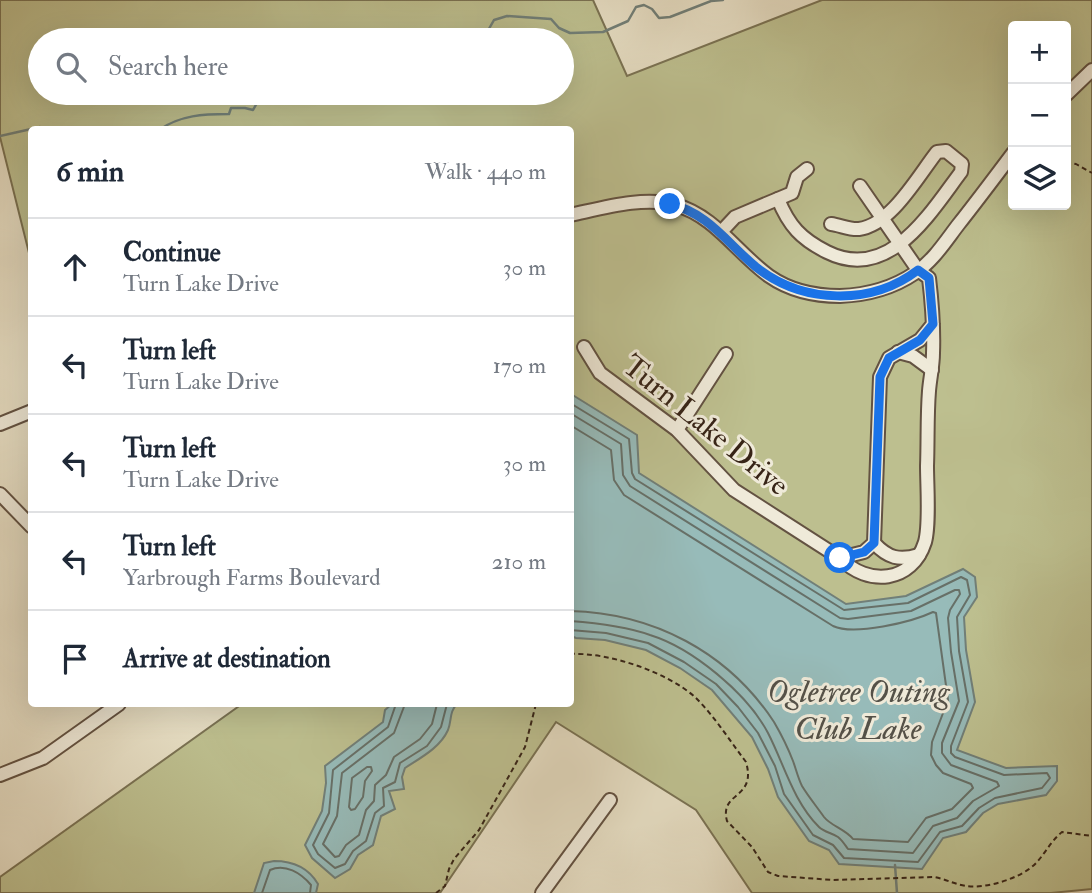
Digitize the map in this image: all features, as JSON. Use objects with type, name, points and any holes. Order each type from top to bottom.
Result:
[{"type":"street","points":[[1071,90],[1092,70]]},
{"type":"street","points":[[778,198],[784,213],[806,242],[836,256],[862,260],[874,258],[901,244],[914,233],[961,172],[962,164],[946,151],[937,152],[883,218],[872,225],[856,229],[831,224]]},
{"type":"street","points":[[574,214],[631,204],[663,202],[690,210],[721,232],[742,254],[772,278],[813,294],[853,295],[898,282],[918,270],[937,253],[1008,160]]},
{"type":"street","points":[[721,232],[735,217],[792,193],[797,177],[807,169]]},
{"type":"street","points":[[860,186],[918,270],[929,278],[933,324],[925,539],[919,555],[906,559],[894,558],[874,543]]},
{"type":"street","points":[[840,558],[864,552],[874,543],[880,377],[889,358],[920,340],[933,324]]},
{"type":"street","name":"Turn Lake Drive","points":[[584,347],[600,373],[677,430],[734,490],[840,558],[848,567],[862,574],[887,577],[912,565],[919,555]]},
{"type":"street","points":[[898,352],[913,356],[932,370]]},
{"type":"street","points":[[677,430],[726,354]]},
{"type":"street","points":[[0,424],[28,413]]},
{"type":"street","points":[[0,494],[28,523]]},
{"type":"street","points":[[0,775],[43,758],[115,707]]},
{"type":"street","points":[[542,893],[610,800]]},
{"type":"path","points":[[1071,163],[1092,173]]},
{"type":"path","points":[[574,654],[602,656],[627,663],[679,685],[696,698],[747,762],[749,780],[729,802],[725,816],[732,828],[752,847],[768,872],[789,878],[947,879],[959,885],[979,887],[1024,873],[1038,861],[1062,832],[1092,836]]},
{"type":"path","points":[[436,893],[445,886],[454,859],[480,830],[525,747],[535,707]]},
{"type":"green space","points":[[0,0],[593,0],[627,76],[822,0],[1092,0],[1092,889],[1051,893],[752,893],[696,810],[556,722],[440,893],[0,893],[0,877],[238,707],[574,707],[574,126],[28,126],[28,249],[0,137]]},
{"type":"water","name":"Ogletree Outing Club Lake","points":[[574,396],[637,435],[639,473],[846,604],[906,596],[963,569],[975,577],[977,597],[964,617],[966,650],[975,702],[957,750],[1006,768],[1057,766],[1057,781],[1046,795],[998,804],[983,813],[966,832],[943,838],[922,869],[839,864],[829,850],[809,841],[778,797],[752,737],[712,690],[680,668],[646,650],[605,640],[576,638]]},
{"type":"water","points":[[388,707],[454,707],[448,730],[440,742],[405,768],[402,777],[404,789],[389,791],[395,809],[381,816],[373,845],[358,855],[350,869],[335,878],[312,858],[305,845],[322,811],[326,783],[325,766],[383,722],[385,710]]},
{"type":"water","points":[[287,862],[305,869],[318,884],[316,893],[254,893],[264,863]]},
{"type":"waterway","points":[[574,33],[603,32],[628,21],[636,7],[644,5],[652,9],[659,18],[670,17],[711,1],[723,0]]},
{"type":"waterway","points":[[489,28],[494,20],[507,16],[551,19],[559,28]]},
{"type":"waterway","points":[[165,126],[184,118],[229,114],[231,108],[253,110],[256,105]]},
{"type":"waterway","points":[[0,136],[28,130]]},
{"type":"waterway","points":[[895,865],[897,893]]},
{"type":"route","points":[[670,204],[690,210],[714,225],[742,254],[772,278],[813,294],[853,295],[877,290],[918,270],[929,278],[933,324],[920,340],[889,358],[880,377],[874,543],[864,552],[840,558]]}]
